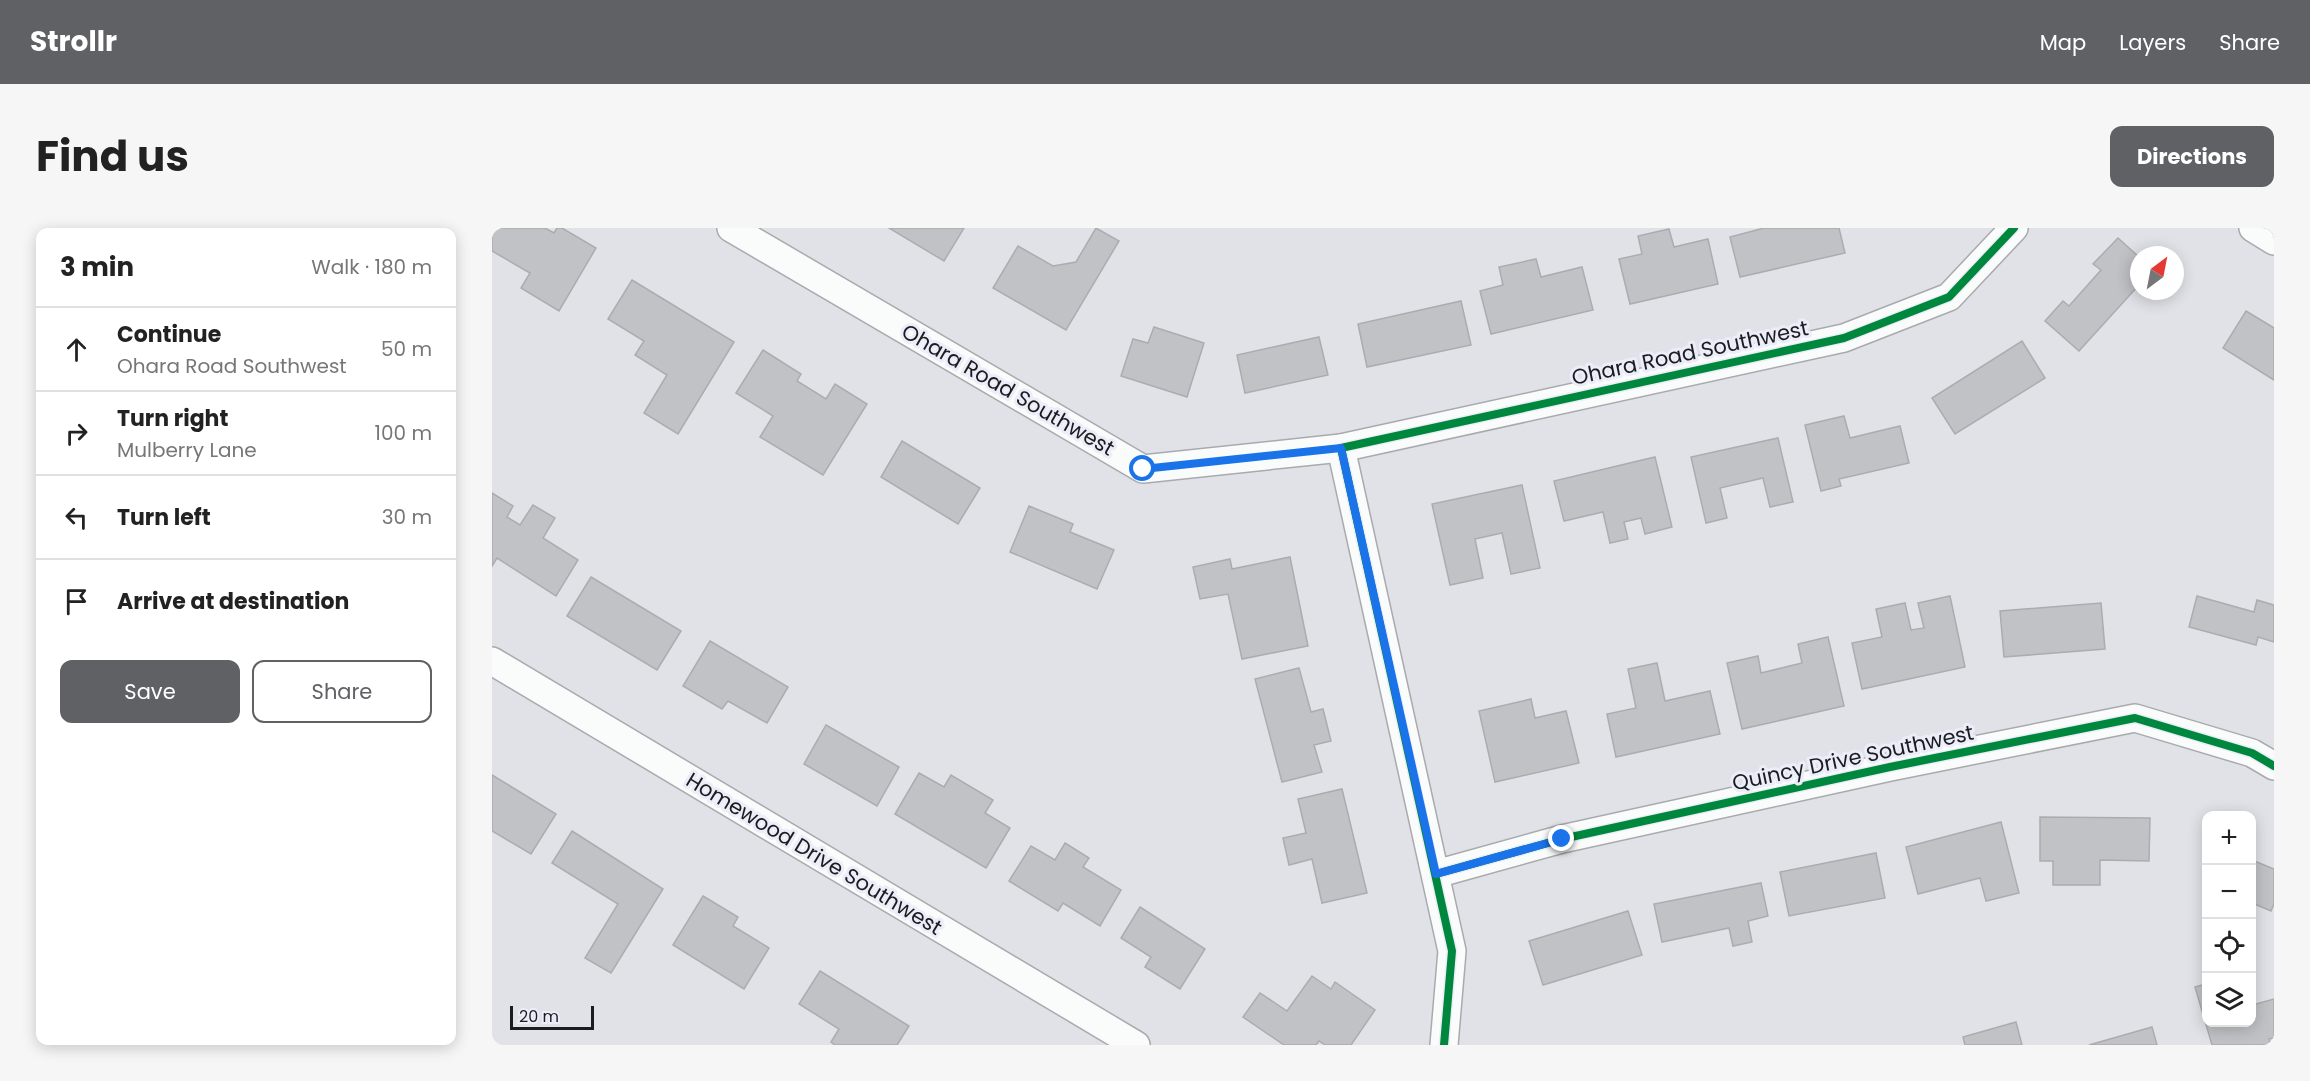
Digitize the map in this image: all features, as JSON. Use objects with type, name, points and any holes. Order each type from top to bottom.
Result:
[{"type":"street","name":"Ohara Road Southwest","points":[[731,228],[1143,469],[1341,448],[1844,338],[1949,297],[2014,228]]},
{"type":"street","points":[[2253,228],[2274,241]]},
{"type":"street","points":[[1341,448],[1452,951],[1444,1045]]},
{"type":"street","name":"Homewood Drive Southwest","points":[[492,661],[1136,1045]]},
{"type":"street","name":"Quincy Drive Southwest","points":[[1436,874],[1562,839],[1890,767],[2135,718],[2252,753],[2274,766]]},
{"type":"building","points":[[492,228],[545,228],[554,233],[557,228],[562,228],[596,248],[559,311],[521,288],[530,273],[492,251]]},
{"type":"building","points":[[889,228],[964,228],[944,261]]},
{"type":"building","points":[[1096,228],[1119,241],[1066,330],[993,288],[1018,246],[1053,266],[1076,262]]},
{"type":"building","points":[[1764,228],[1839,228],[1845,253],[1740,277],[1730,237]]},
{"type":"building","points":[[1669,229],[1674,247],[1708,239],[1718,284],[1630,304],[1619,259],[1642,254],[1638,236]]},
{"type":"building","points":[[2118,238],[2130,249],[2130,295],[2079,351],[2045,321],[2063,301],[2069,306],[2101,270],[2093,264]]},
{"type":"building","points":[[1536,259],[1541,277],[1582,267],[1593,310],[1491,334],[1480,291],[1503,285],[1499,267]]},
{"type":"building","points":[[632,280],[734,342],[678,434],[644,413],[667,375],[635,355],[644,341],[608,319]]},
{"type":"building","points":[[1461,301],[1471,345],[1367,367],[1358,324]]},
{"type":"building","points":[[2246,311],[2274,328],[2274,380],[2223,348]]},
{"type":"building","points":[[1154,327],[1204,343],[1187,397],[1121,376],[1133,339],[1148,343]]},
{"type":"building","points":[[1319,337],[1328,375],[1245,393],[1237,355]]},
{"type":"building","points":[[2022,341],[2045,378],[1955,434],[1932,398]]},
{"type":"building","points":[[763,350],[801,374],[797,381],[826,399],[835,384],[867,404],[823,475],[760,437],[773,416],[736,393]]},
{"type":"building","points":[[1844,416],[1850,438],[1900,426],[1909,463],[1839,479],[1841,486],[1821,491],[1805,425]]},
{"type":"building","points":[[1778,438],[1793,502],[1770,507],[1763,478],[1720,488],[1727,518],[1706,523],[1691,457]]},
{"type":"building","points":[[902,441],[980,488],[958,524],[881,477]]},
{"type":"building","points":[[1655,457],[1672,527],[1645,534],[1641,518],[1624,522],[1628,539],[1610,543],[1603,512],[1564,521],[1554,481]]},
{"type":"building","points":[[1522,485],[1540,568],[1511,574],[1502,533],[1475,539],[1483,578],[1450,585],[1432,504]]},
{"type":"building","points":[[492,493],[513,506],[507,517],[520,525],[533,505],[555,518],[543,538],[578,560],[556,596],[497,558],[492,566]]},
{"type":"building","points":[[1029,506],[1073,524],[1070,532],[1114,550],[1097,589],[1010,552]]},
{"type":"building","points":[[1290,557],[1308,646],[1242,659],[1228,594],[1200,599],[1193,567],[1230,559],[1232,569]]},
{"type":"building","points":[[591,577],[681,631],[657,670],[567,616]]},
{"type":"building","points":[[1950,596],[1965,667],[1862,689],[1852,643],[1882,637],[1876,609],[1905,603],[1911,630],[1924,628],[1918,603]]},
{"type":"building","points":[[2197,596],[2254,612],[2257,600],[2274,605],[2274,642],[2258,637],[2256,645],[2189,627]]},
{"type":"building","points":[[2101,603],[2105,649],[2004,657],[2000,611]]},
{"type":"building","points":[[1828,637],[1844,706],[1742,729],[1727,663],[1758,656],[1761,673],[1802,663],[1798,644]]},
{"type":"building","points":[[710,641],[788,687],[767,723],[728,701],[722,709],[683,686]]},
{"type":"building","points":[[1657,663],[1665,701],[1710,691],[1720,734],[1616,757],[1607,714],[1636,708],[1628,669]]},
{"type":"building","points":[[1299,668],[1311,712],[1323,709],[1331,741],[1314,745],[1322,772],[1282,782],[1255,679]]},
{"type":"building","points":[[1531,699],[1535,718],[1566,711],[1579,763],[1495,782],[1479,711]]},
{"type":"building","points":[[826,725],[899,767],[877,806],[804,764]]},
{"type":"building","points":[[919,773],[944,787],[951,775],[993,800],[985,813],[1010,828],[986,868],[895,814]]},
{"type":"building","points":[[492,775],[556,814],[531,854],[492,831]]},
{"type":"building","points":[[1342,789],[1367,893],[1322,903],[1312,859],[1289,865],[1283,838],[1306,833],[1298,799]]},
{"type":"building","points":[[2040,817],[2150,818],[2149,861],[2100,860],[2100,885],[2053,885],[2053,861],[2040,861]]},
{"type":"building","points":[[2001,822],[2019,893],[1986,901],[1980,878],[1918,894],[1906,847]]},
{"type":"building","points":[[572,831],[663,889],[611,973],[585,958],[618,904],[552,863]]},
{"type":"building","points":[[1065,843],[1089,858],[1083,867],[1121,890],[1100,926],[1063,903],[1058,911],[1009,881],[1031,846],[1055,860]]},
{"type":"building","points":[[1876,853],[1885,898],[1789,916],[1780,872]]},
{"type":"building","points":[[2256,862],[2274,869],[2274,904],[2271,911],[2256,905]]},
{"type":"building","points":[[1761,883],[1768,916],[1748,921],[1752,942],[1733,946],[1729,928],[1662,942],[1654,904]]},
{"type":"building","points":[[703,896],[738,917],[733,926],[769,948],[744,989],[673,945]]},
{"type":"building","points":[[1140,907],[1205,949],[1180,989],[1145,967],[1151,957],[1121,938]]},
{"type":"building","points":[[1628,911],[1642,955],[1543,985],[1529,941]]},
{"type":"building","points":[[820,971],[909,1026],[897,1045],[835,1045],[831,1042],[839,1029],[799,1004]]},
{"type":"building","points":[[1312,976],[1331,989],[1335,982],[1375,1010],[1351,1045],[1325,1045],[1319,1041],[1316,1045],[1284,1045],[1243,1017],[1260,993],[1287,1011]]},
{"type":"building","points":[[2202,985],[2202,1011],[2195,987]]},
{"type":"building","points":[[2274,999],[2274,1038],[2269,1039],[2271,1045],[2212,1045],[2207,1027],[2256,1027],[2256,1004]]},
{"type":"building","points":[[2016,1022],[2022,1045],[1965,1045],[1963,1037]]},
{"type":"building","points":[[2152,1027],[2157,1045],[2089,1045]]},
{"type":"cycle path","points":[[1444,1045],[1452,951],[1341,448],[1844,338],[1949,297],[2014,228]]},
{"type":"cycle path","points":[[1436,874],[1562,839],[1890,767],[2135,718],[2252,753],[2274,766]]},
{"type":"route","points":[[1143,469],[1341,448],[1436,874],[1562,839]]}]
